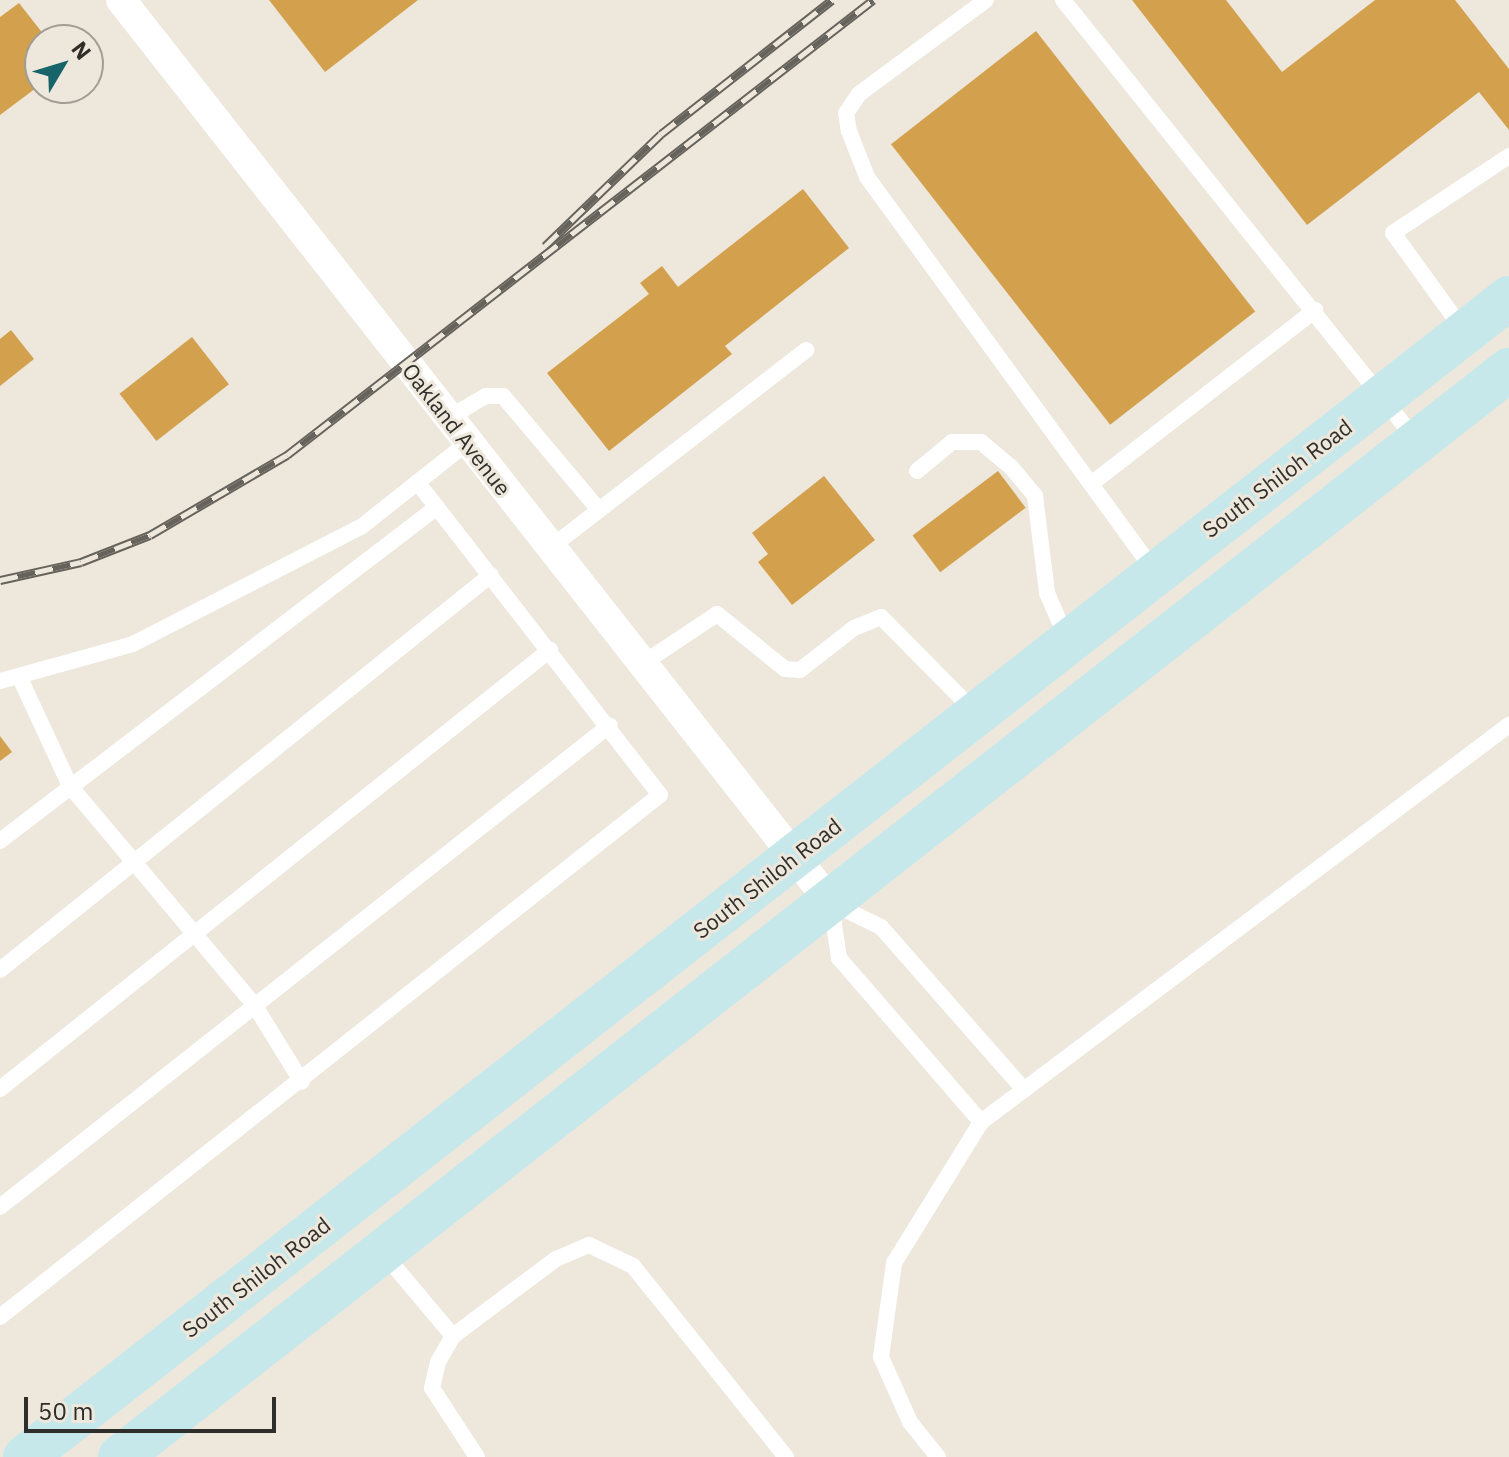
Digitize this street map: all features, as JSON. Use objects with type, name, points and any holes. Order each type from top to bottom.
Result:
[{"type":"main road","name":"South Shiloh Road","points":[[25,1457],[1154,571],[1509,298]]},
{"type":"main road","points":[[120,1457],[1509,370]]},
{"type":"street","name":"Oakland Avenue","points":[[121,0],[831,903]]},
{"type":"lane","points":[[986,0],[859,94],[846,113],[849,131],[867,177],[1154,571]]},
{"type":"lane","points":[[1063,0],[1418,442]]},
{"type":"lane","points":[[1465,333],[1393,233],[1509,156]]},
{"type":"lane","points":[[1091,484],[1315,310]]},
{"type":"lane","points":[[550,548],[806,350]]},
{"type":"lane","points":[[448,418],[486,396],[503,396],[599,510]]},
{"type":"lane","points":[[917,471],[952,442],[981,442],[1011,467],[1035,496],[1047,593],[1067,640]]},
{"type":"lane","points":[[0,681],[133,644],[361,527],[467,443]]},
{"type":"lane","points":[[0,1317],[302,1082],[660,795],[610,725],[417,482]]},
{"type":"lane","points":[[0,841],[437,507]]},
{"type":"lane","points":[[0,970],[491,575]]},
{"type":"lane","points":[[642,664],[717,614],[785,669],[800,670],[854,628],[881,617],[976,713]]},
{"type":"lane","points":[[0,1089],[550,650]]},
{"type":"lane","points":[[19,676],[70,786],[255,1006],[302,1082]]},
{"type":"lane","points":[[0,1207],[610,725]]},
{"type":"lane","points":[[938,1457],[910,1422],[881,1357],[894,1263],[981,1122],[1509,725]]},
{"type":"lane","points":[[831,903],[881,927],[1024,1090]]},
{"type":"lane","points":[[831,903],[839,958],[981,1122]]},
{"type":"lane","points":[[477,1457],[432,1388],[453,1336],[556,1259],[589,1245],[610,1250],[633,1266],[786,1457]]},
{"type":"lane","points":[[382,1253],[453,1336]]},
{"type":"building","points":[[269,0],[418,0],[325,72]]},
{"type":"building","points":[[1132,0],[1226,0],[1282,72],[1375,0],[1455,0],[1509,69],[1509,130],[1479,92],[1307,225]]},
{"type":"building","points":[[19,3],[35,24],[24,24],[24,97],[0,115],[0,17]]},
{"type":"building","points":[[1036,31],[1255,312],[1110,425],[891,144]]},
{"type":"building","points":[[803,189],[849,248],[725,346],[732,354],[609,451],[547,373],[649,294],[640,283],[662,266],[678,287]]},
{"type":"building","points":[[11,330],[34,359],[0,386],[0,339]]},
{"type":"building","points":[[192,337],[229,384],[156,441],[120,394]]},
{"type":"building","points":[[998,471],[1026,508],[940,572],[913,535]]},
{"type":"building","points":[[824,476],[875,540],[792,605],[758,562],[768,554],[752,533]]},
{"type":"building","points":[[0,736],[12,752],[0,761]]},
{"type":"railway","points":[[545,246],[661,134],[832,0]]},
{"type":"railway","points":[[0,580],[81,562],[150,535],[287,455],[873,0]]}]
